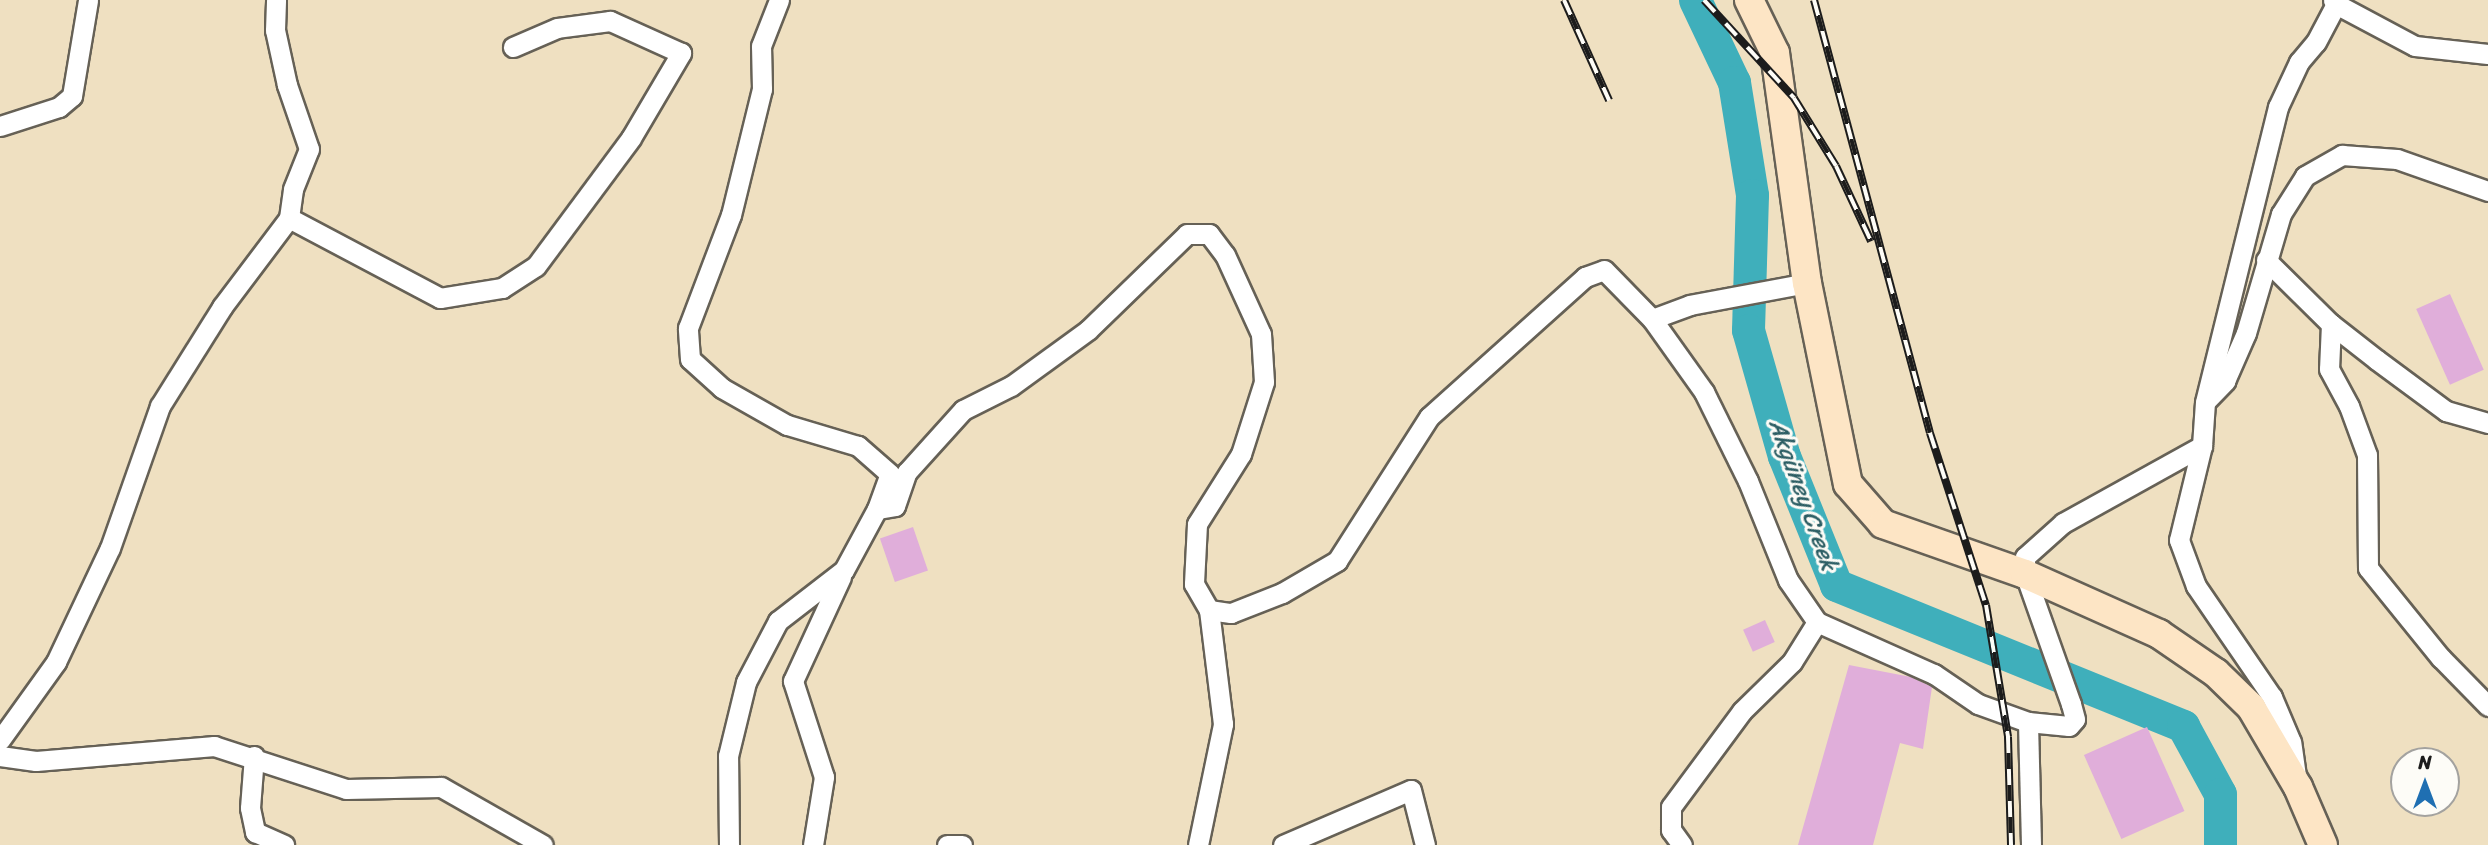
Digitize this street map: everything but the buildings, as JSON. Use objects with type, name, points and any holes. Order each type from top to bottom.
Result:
[{"type":"street","points":[[0,126],[59,107],[72,96],[88,0]]},
{"type":"street","points":[[0,740],[56,662],[110,548],[160,406],[222,307],[289,218],[293,189],[309,149],[284,74],[275,30],[276,0]]},
{"type":"street","points":[[779,0],[761,46],[762,89],[731,215],[688,328],[690,359],[722,388],[788,425],[858,446],[890,474],[877,509],[844,570],[793,681],[824,777],[813,845]]},
{"type":"street","points":[[1749,0],[1775,53],[1807,283],[1848,484],[1883,524],[2025,574],[2159,634],[2217,673],[2251,707],[2298,787],[2323,845]]},
{"type":"street","points":[[2298,787],[2291,742],[2273,697],[2196,586],[2179,540],[2202,446],[2205,402],[2278,107],[2299,62],[2334,2],[2415,46],[2488,54]]},
{"type":"street","points":[[289,218],[440,298],[502,288],[536,266],[631,138],[681,53],[610,21],[557,28],[513,47]]},
{"type":"street","points":[[2205,402],[2225,381],[2246,333],[2281,214],[2305,176],[2342,155],[2397,159],[2488,191]]},
{"type":"street","points":[[877,509],[895,506],[906,472],[964,410],[1011,386],[1088,330],[1186,234],[1209,234],[1226,255],[1261,334],[1264,382],[1241,454],[1197,524],[1194,584],[1209,610],[1223,724],[1198,845]]},
{"type":"street","points":[[2266,260],[2331,324],[2446,411],[2488,423]]},
{"type":"street","points":[[1209,610],[1231,613],[1282,593],[1337,561],[1429,417],[1585,277],[1604,270],[1652,319],[1704,392],[1748,481],[1788,580],[1817,622],[1934,674],[1978,704],[2028,722],[2069,726],[2075,719],[2047,630],[2025,574],[2025,558],[2063,523],[2202,446]]},
{"type":"street","points":[[1652,319],[1726,297],[1807,283]]},
{"type":"street","points":[[2331,324],[2329,369],[2367,456],[2368,568],[2441,658],[2488,706]]},
{"type":"street","points":[[729,845],[727,756],[746,682],[778,621],[844,570]]},
{"type":"street","points":[[1682,845],[1671,830],[1671,807],[1742,712],[1792,662],[1817,622]]},
{"type":"street","points":[[2028,722],[2031,845]]},
{"type":"street","points":[[0,756],[36,761],[214,746],[254,756],[346,789],[441,786],[543,845]]},
{"type":"street","points":[[254,756],[250,808],[256,832],[284,845]]},
{"type":"street","points":[[1283,845],[1410,790],[1424,845]]},
{"type":"street","points":[[947,845],[962,845]]},
{"type":"waterway","name":"Akgüney Creek","points":[[1695,0],[1734,82],[1752,195],[1748,330],[1784,456],[1836,585],[2183,726],[2220,794],[2220,845]]},
{"type":"railway","points":[[1564,0],[1609,100]]},
{"type":"railway","points":[[1704,0],[1794,98],[1836,166],[1871,241]]},
{"type":"railway","points":[[1814,0],[1930,433],[1986,605],[2008,737],[2011,845]]}]
